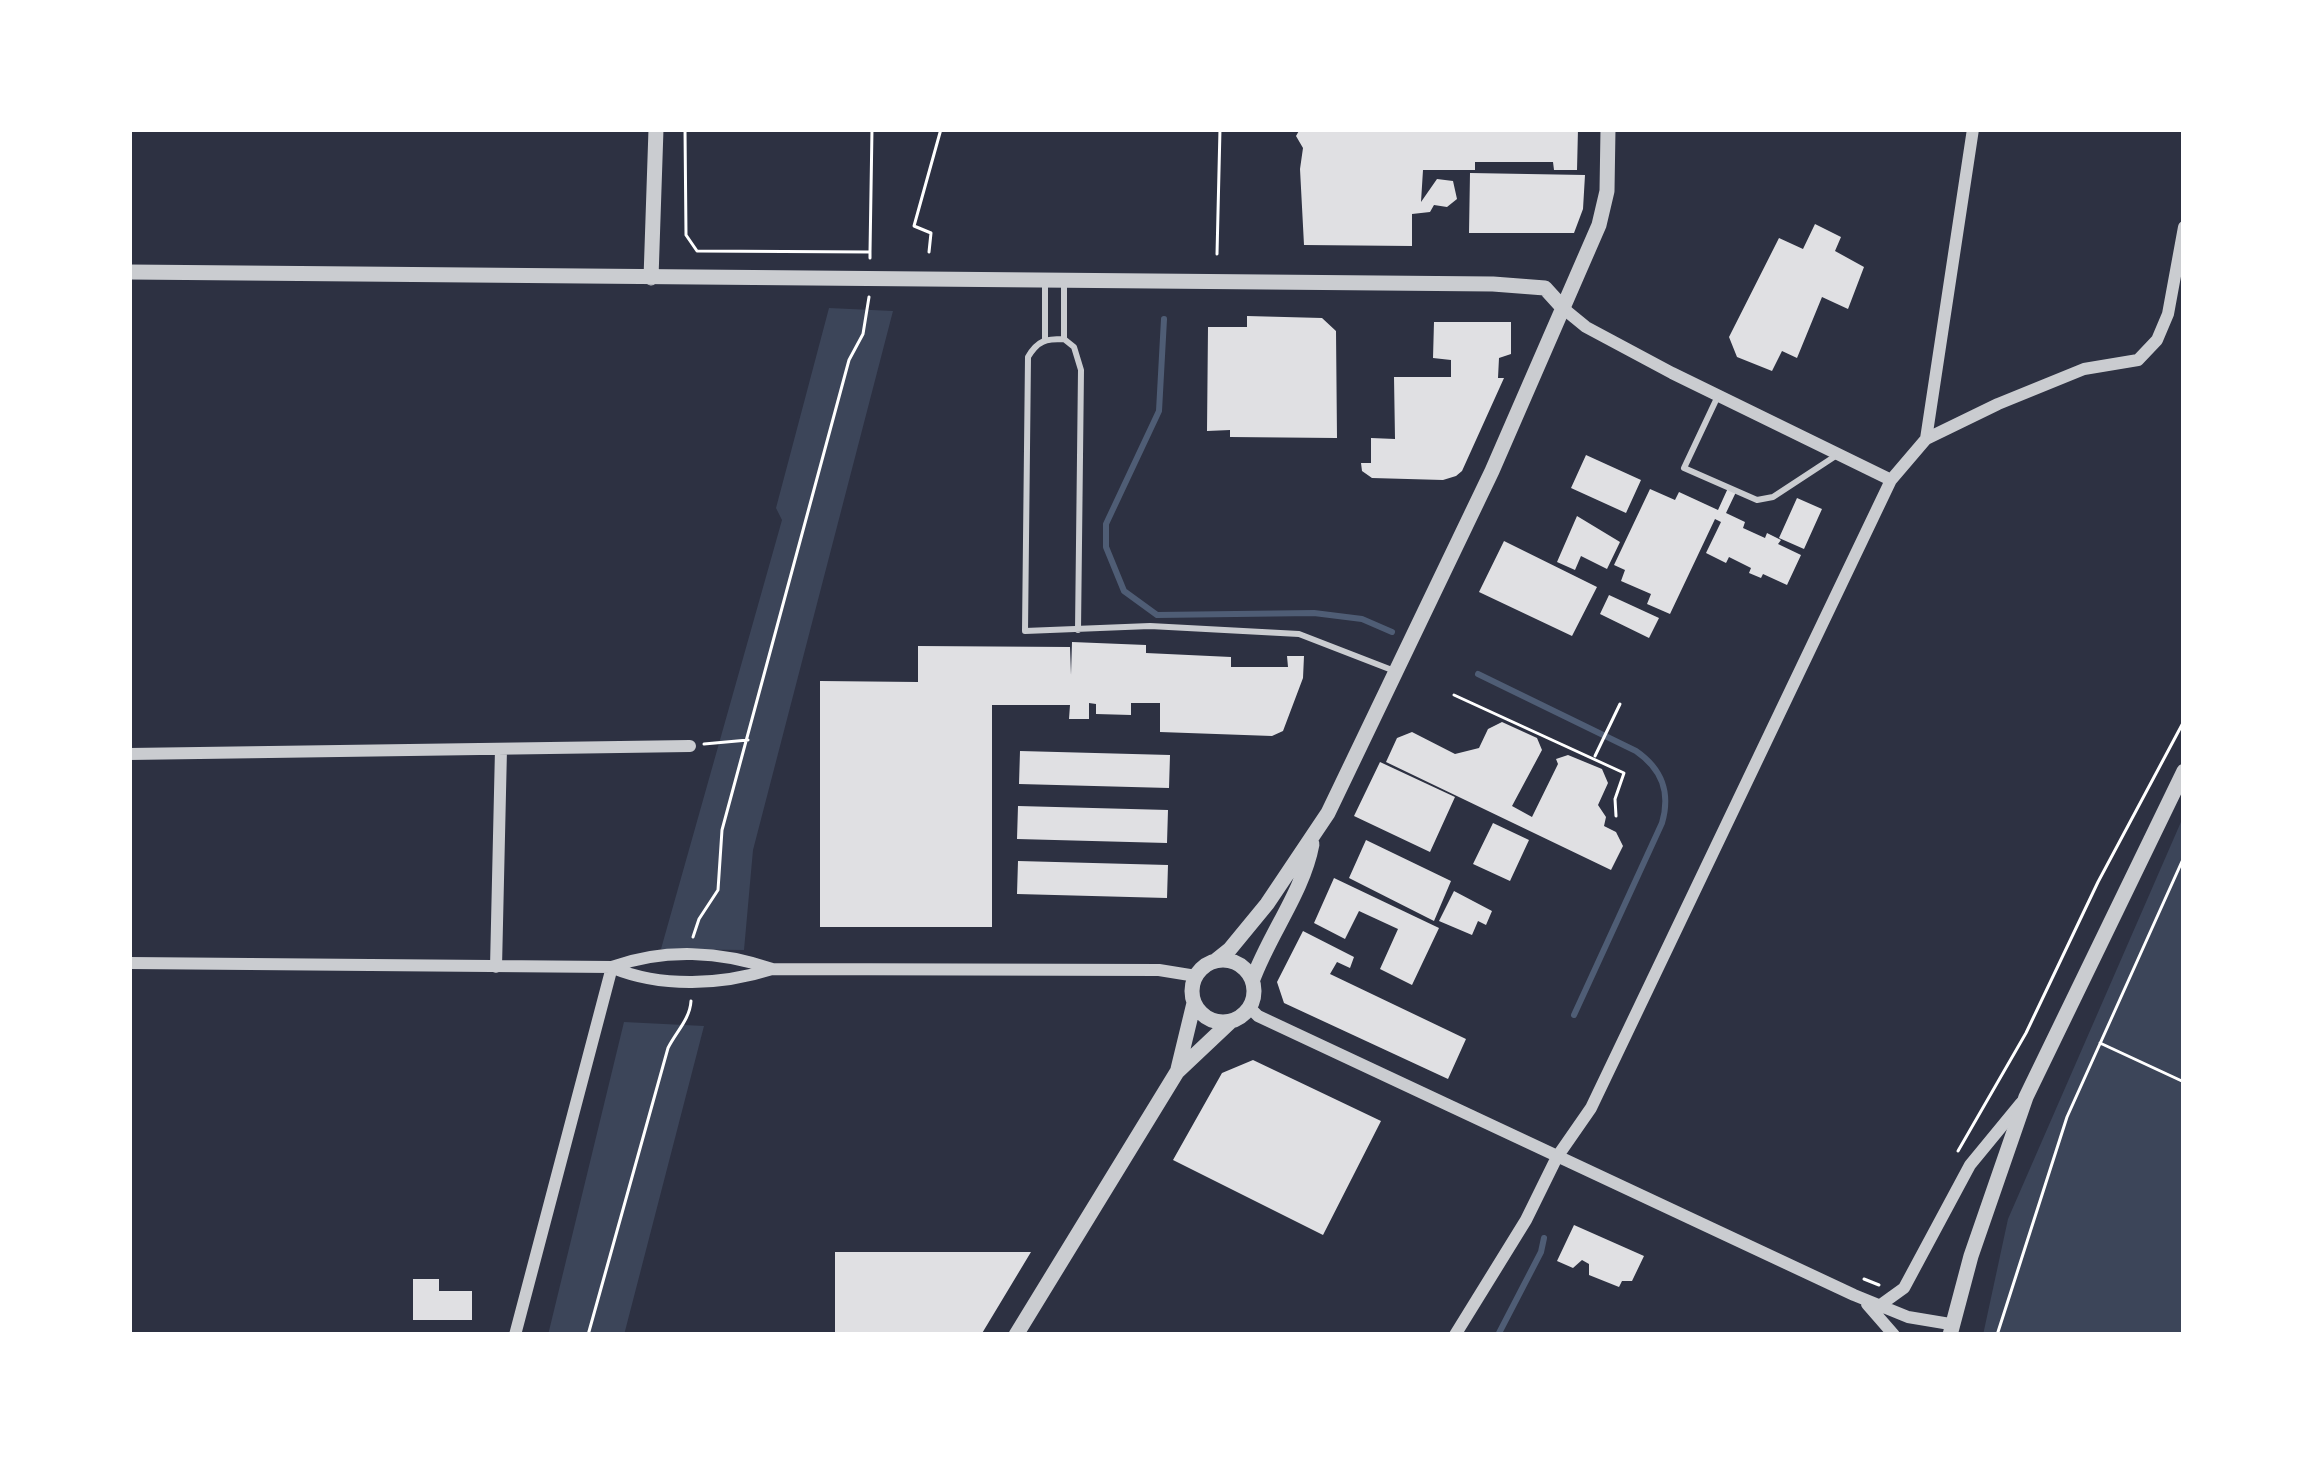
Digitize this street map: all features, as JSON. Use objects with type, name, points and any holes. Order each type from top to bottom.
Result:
[{"type":"street","points":[[651,278],[656,129]]},
{"type":"street","points":[[1177,1072],[1196,976],[1242,935],[1312,841],[1564,310],[1599,225],[1607,191],[1608,129]]},
{"type":"street","points":[[1926,439],[1973,129]]},
{"type":"street","points":[[1455,1335],[1526,1220],[1557,1157],[1589,1112],[1891,480],[1926,439],[1997,404],[2084,368],[2138,360],[2157,340],[2168,314],[2184,227]]},
{"type":"street","points":[[129,272],[1539,286],[1586,327],[1891,480]]},
{"type":"street","points":[[129,754],[690,746]]},
{"type":"street","points":[[496,967],[501,749]]},
{"type":"street","points":[[1250,1008],[1258,1016],[1863,1299],[1950,1330],[2026,1097],[2184,771]]},
{"type":"street","points":[[1252,979],[1307,872],[1312,841]]},
{"type":"street","points":[[129,963],[612,967],[657,955],[693,955],[731,958],[772,969],[1159,970],[1196,976]]},
{"type":"street","points":[[1016,1335],[1177,1072],[1250,1008],[1255,989],[1252,979],[1241,965],[1215,961]]},
{"type":"street","points":[[612,967],[635,977],[692,980],[733,980],[772,969]]},
{"type":"street","points":[[515,1335],[612,967]]},
{"type":"street","points":[[1194,1004],[1209,1019],[1230,1022]]},
{"type":"street","points":[[1879,1306],[1904,1288],[1979,1151],[2026,1097]]},
{"type":"street","points":[[1863,1299],[1894,1335]]},
{"type":"lane","points":[[1045,282],[1045,339]]},
{"type":"lane","points":[[1064,283],[1064,339]]},
{"type":"lane","points":[[1078,629],[1081,370],[1074,347],[1064,339],[1045,339],[1028,357],[1026,375],[1025,631],[1078,629],[1150,626],[1299,634],[1396,672]]},
{"type":"lane","points":[[1718,395],[1684,468],[1757,500],[1773,497],[1838,455]]},
{"type":"path","points":[[685,129],[686,235],[697,251],[870,252]]},
{"type":"path","points":[[693,955],[694,930],[718,890],[722,830],[849,359],[868,318],[872,129]]},
{"type":"path","points":[[929,252],[931,233],[914,226],[941,129]]},
{"type":"path","points":[[1217,254],[1220,129]]},
{"type":"path","points":[[1454,695],[1624,773],[1615,800],[1616,815]]},
{"type":"path","points":[[1595,756],[1620,704]]},
{"type":"path","points":[[1954,1157],[2026,1033],[2098,882],[2184,722]]},
{"type":"path","points":[[690,746],[749,740]]},
{"type":"path","points":[[1997,1335],[2067,1117],[2184,856]]},
{"type":"path","points":[[588,1335],[668,1048],[691,1010],[692,980]]},
{"type":"path","points":[[2100,1043],[2184,1082]]},
{"type":"path","points":[[1864,1279],[1887,1285]]},
{"type":"shaded area","points":[[829,308],[893,311],[753,850],[744,950],[661,949],[782,520],[776,508]]},
{"type":"shaded area","points":[[2184,815],[2184,1335],[1983,1335],[2008,1219]]},
{"type":"shaded area","points":[[624,1022],[704,1026],[624,1335],[548,1335]]},
{"type":"building","points":[[1300,129],[1578,129],[1577,170],[1554,170],[1553,162],[1475,162],[1475,170],[1423,170],[1421,202],[1437,179],[1453,181],[1457,199],[1447,207],[1434,205],[1430,212],[1412,214],[1412,246],[1304,245],[1303,148],[1296,136]]},
{"type":"building","points":[[1470,173],[1585,175],[1583,209],[1574,233],[1469,233]]},
{"type":"building","points":[[1815,224],[1841,237],[1835,251],[1864,267],[1848,309],[1822,297],[1797,358],[1782,351],[1772,371],[1737,357],[1729,337],[1779,238],[1803,249]]},
{"type":"building","points":[[1247,316],[1322,318],[1336,331],[1337,438],[1230,437],[1230,430],[1207,431],[1208,327],[1247,327]]},
{"type":"building","points":[[1434,322],[1511,322],[1511,354],[1499,358],[1498,378],[1504,378],[1456,476],[1443,480],[1372,478],[1362,471],[1361,463],[1371,463],[1371,438],[1395,439],[1394,377],[1451,377],[1451,360],[1433,358]]},
{"type":"building","points":[[1586,455],[1641,480],[1626,513],[1571,488]]},
{"type":"building","points":[[1728,488],[1736,492],[1726,513],[1745,522],[1743,528],[1765,538],[1767,533],[1801,555],[1787,585],[1749,573],[1751,568],[1729,557],[1726,563],[1706,553],[1721,522],[1715,519],[1670,614],[1647,604],[1651,594],[1621,581],[1625,570],[1614,565],[1650,489],[1675,500],[1679,492],[1718,510]]},
{"type":"building","points":[[1797,498],[1822,509],[1804,549],[1779,538]]},
{"type":"building","points":[[1577,516],[1620,542],[1607,569],[1581,556],[1575,570],[1557,562]]},
{"type":"building","points":[[1504,541],[1597,587],[1572,636],[1479,592]]},
{"type":"building","points":[[1609,595],[1659,618],[1649,638],[1600,614]]},
{"type":"building","points":[[1072,642],[1146,645],[1146,653],[1231,657],[1231,667],[1288,667],[1287,656],[1304,656],[1303,678],[1283,731],[1272,736],[1160,732],[1160,703],[1131,703],[1131,715],[1096,714],[1096,704],[1089,703],[1089,719],[1069,719],[1070,705],[992,705],[992,927],[820,927],[820,681],[918,682],[918,646],[1070,647],[1071,675]]},
{"type":"building","points":[[1502,722],[1537,738],[1542,750],[1512,806],[1532,817],[1558,764],[1556,759],[1568,755],[1602,769],[1608,783],[1598,805],[1606,817],[1604,826],[1616,832],[1623,846],[1611,870],[1386,762],[1397,738],[1412,732],[1455,754],[1479,748],[1488,729]]},
{"type":"building","points":[[1020,751],[1170,755],[1169,788],[1019,784]]},
{"type":"building","points":[[1380,762],[1455,797],[1430,852],[1354,816]]},
{"type":"building","points":[[1018,806],[1168,810],[1167,843],[1017,839]]},
{"type":"building","points":[[1493,823],[1529,840],[1510,881],[1473,864]]},
{"type":"building","points":[[1366,840],[1451,881],[1434,921],[1349,878]]},
{"type":"building","points":[[1018,861],[1168,865],[1167,898],[1017,894]]},
{"type":"building","points":[[1334,878],[1439,928],[1412,985],[1380,969],[1398,929],[1359,911],[1345,939],[1314,923]]},
{"type":"building","points":[[1454,891],[1492,911],[1486,925],[1478,921],[1472,935],[1439,921]]},
{"type":"building","points":[[1303,931],[1354,957],[1350,968],[1337,962],[1330,974],[1466,1039],[1448,1079],[1284,1003],[1277,982]]},
{"type":"building","points":[[1253,1060],[1381,1121],[1323,1235],[1173,1160],[1222,1073]]},
{"type":"building","points":[[1574,1225],[1644,1256],[1632,1281],[1622,1281],[1619,1287],[1589,1275],[1589,1264],[1582,1260],[1573,1268],[1557,1261]]},
{"type":"building","points":[[835,1252],[1031,1252],[981,1335],[835,1335]]},
{"type":"building","points":[[413,1279],[439,1279],[439,1291],[472,1291],[472,1320],[413,1320]]},
{"type":"waterway","points":[[1164,319],[1159,411],[1106,524],[1106,547],[1124,591],[1157,615],[1314,613],[1362,619],[1392,632]]},
{"type":"waterway","points":[[1478,674],[1636,751],[1662,782],[1662,823],[1574,1015]]},
{"type":"waterway","points":[[1498,1335],[1544,1238]]}]
